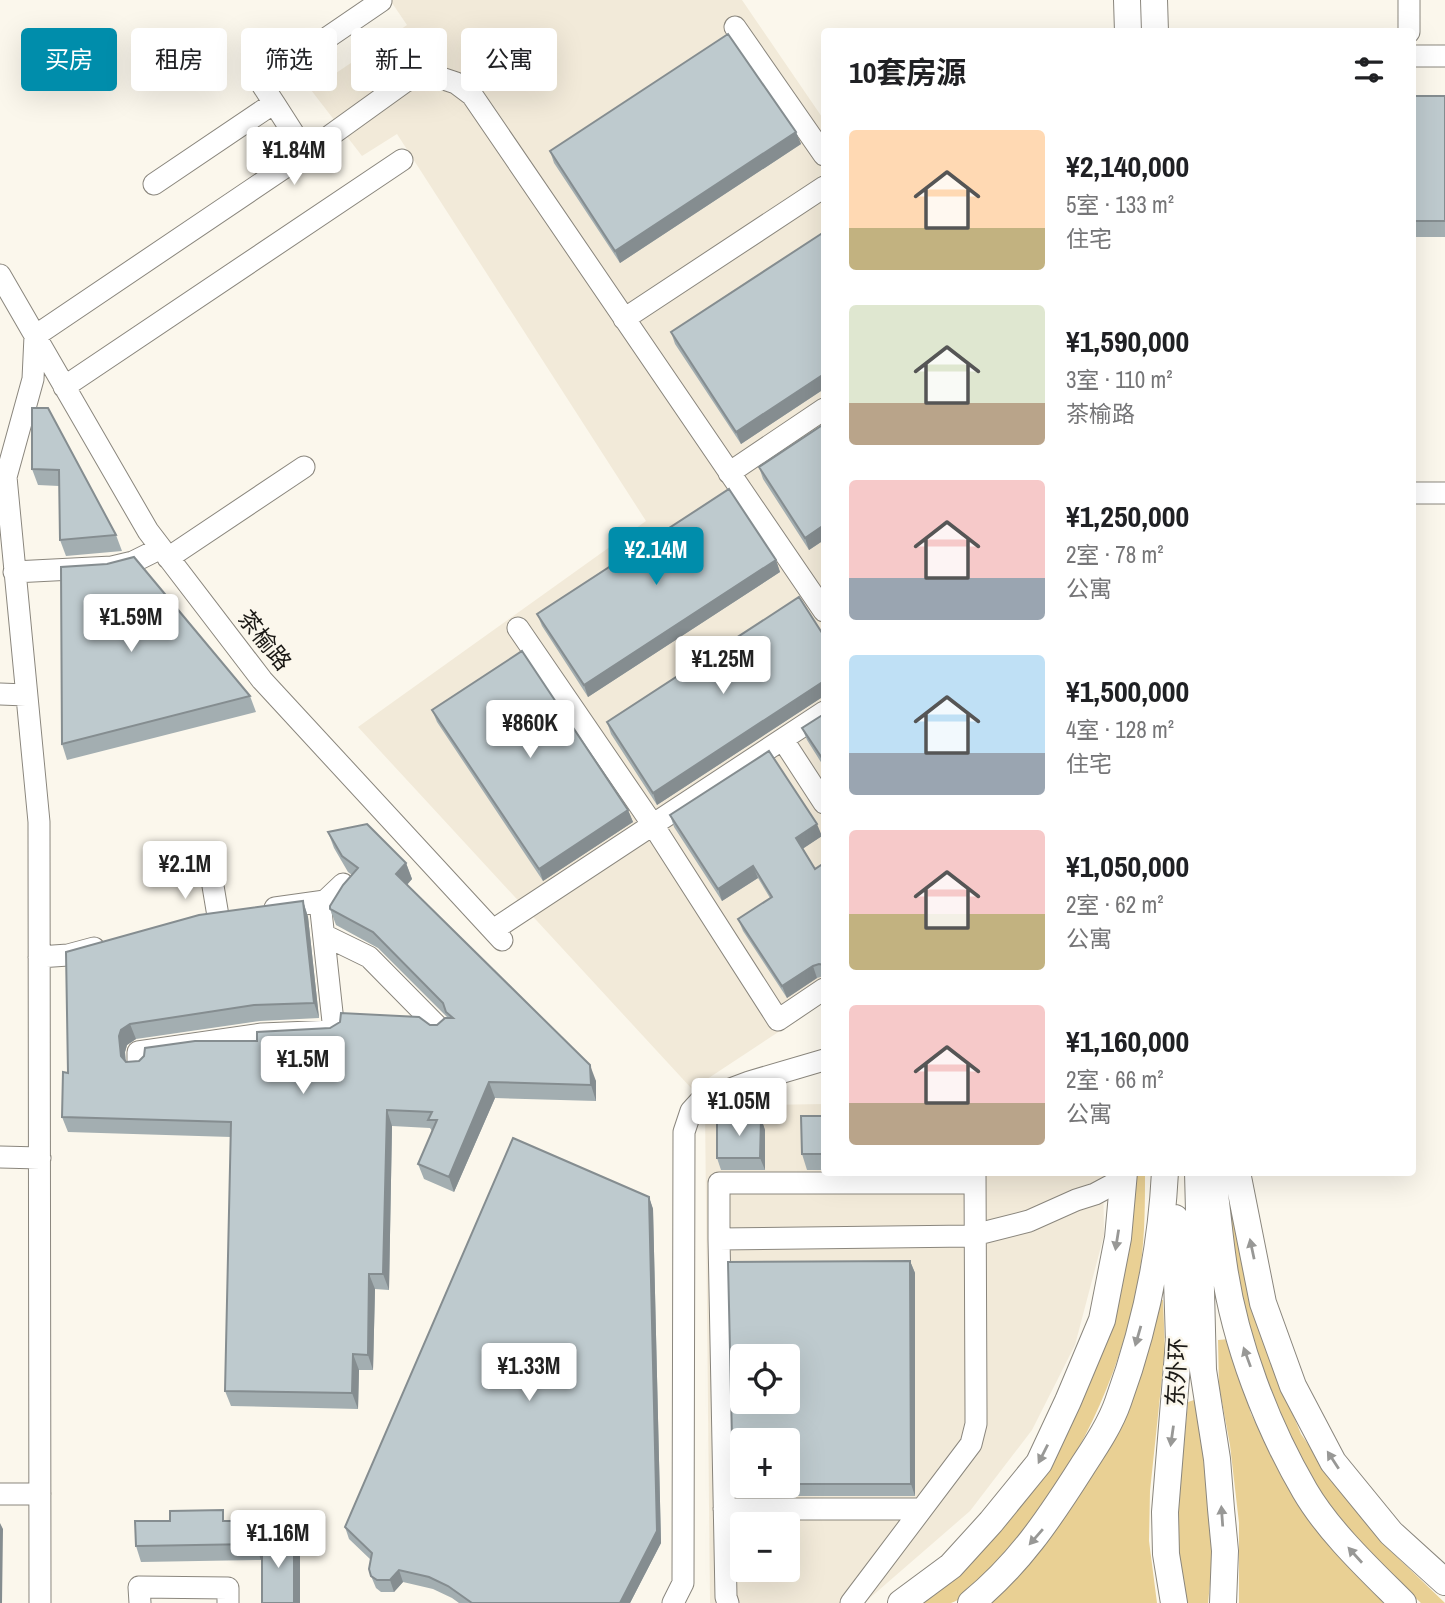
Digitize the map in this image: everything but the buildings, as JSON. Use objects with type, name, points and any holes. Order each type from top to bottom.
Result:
[{"type":"main road","points":[[1127,0],[1128,28]]},
{"type":"main road","points":[[1154,0],[1155,28]]},
{"type":"main road","points":[[901,1603],[951,1566],[992,1522],[1039,1463],[1102,1320],[1118,1238],[1124,1176]]},
{"type":"main road","points":[[971,1603],[996,1582],[1045,1526],[1094,1449],[1118,1404],[1155,1269],[1163,1215],[1165,1176]]},
{"type":"main road","name":"东外环","points":[[1174,1176],[1179,1341],[1165,1512],[1174,1603]]},
{"type":"main road","points":[[1198,1176],[1203,1370],[1217,1459],[1224,1594]]},
{"type":"main road","points":[[1212,1176],[1224,1268],[1239,1336],[1272,1426],[1306,1493],[1354,1554],[1403,1603]]},
{"type":"main road","points":[[1238,1176],[1263,1303],[1293,1386],[1333,1462],[1391,1532],[1445,1582]]},
{"type":"street","points":[[1409,0],[1409,28]]},
{"type":"street","points":[[306,153],[261,83],[381,1]]},
{"type":"street","points":[[736,27],[821,151]]},
{"type":"street","points":[[1416,56],[1445,56]]},
{"type":"street","points":[[40,1603],[39,822],[26,695],[10,640],[10,581],[5,530],[6,477],[33,379],[35,336],[306,153],[406,81],[423,74],[456,83],[471,95],[821,607]]},
{"type":"street","points":[[154,184],[274,103]]},
{"type":"street","points":[[64,387],[402,160]]},
{"type":"street","points":[[624,319],[821,189]]},
{"type":"street","name":"茶榆路","points":[[0,275],[148,531],[164,553],[262,680],[497,935],[653,825]]},
{"type":"street","points":[[729,472],[821,411]]},
{"type":"street","points":[[10,581],[112,567],[164,553],[304,467]]},
{"type":"street","points":[[1416,493],[1445,493]]},
{"type":"street","points":[[518,628],[653,825],[778,1020],[821,991]]},
{"type":"street","points":[[0,695],[26,695]]},
{"type":"street","points":[[653,825],[821,714]]},
{"type":"street","points":[[783,740],[821,798]]},
{"type":"street","points":[[209,862],[210,917],[325,901],[342,884]]},
{"type":"street","points":[[138,1066],[138,1052],[262,1034],[334,1031],[320,902]]},
{"type":"street","points":[[324,935],[369,957],[439,1028]]},
{"type":"street","points":[[39,957],[68,955],[119,941]]},
{"type":"street","points":[[673,1603],[683,1583],[684,1132],[691,1111],[701,1100],[749,1082],[821,1061]]},
{"type":"street","points":[[0,1157],[40,1158]]},
{"type":"street","points":[[719,1239],[945,1238],[975,1235],[1029,1221],[1095,1194],[1124,1176]]},
{"type":"street","points":[[728,1603],[719,1183],[975,1178],[976,1424],[971,1444],[851,1603]]},
{"type":"street","points":[[0,1494],[40,1494]]},
{"type":"street","points":[[724,1509],[921,1509]]},
{"type":"street","points":[[140,1603],[139,1587],[228,1588],[228,1603]]},
{"type":"shaded area","points":[[390,0],[742,0],[821,116],[821,1004],[692,1089],[358,727],[646,521],[397,134],[362,156],[312,91],[337,91],[337,72],[351,63],[351,91],[447,91],[447,28],[403,28],[407,25]]},
{"type":"shaded area","points":[[821,1104],[821,1176],[1103,1176],[1104,1235],[1075,1345],[1032,1430],[970,1511],[864,1603],[710,1603],[705,1106]]},
{"type":"shaded area","points":[[1130,1176],[1145,1176],[1144,1229],[1134,1302],[1111,1378],[1077,1451],[1033,1518],[965,1595],[951,1603],[914,1603],[1064,1428]]},
{"type":"shaded area","points":[[1225,1176],[1270,1359],[1301,1434],[1342,1493],[1393,1553],[1445,1603],[1421,1603],[1371,1556],[1318,1490],[1279,1418],[1246,1323],[1229,1239]]},
{"type":"shaded area","points":[[1156,1299],[1163,1300],[1165,1349],[1150,1491],[1149,1541],[1157,1603],[986,1603],[1036,1552]]},
{"type":"shaded area","points":[[1229,1339],[1251,1414],[1282,1474],[1386,1603],[1239,1603],[1239,1523],[1230,1445],[1219,1386],[1218,1340]]},
{"type":"shaded area","points":[[1194,1400],[1201,1435],[1213,1555],[1208,1603],[1187,1603],[1179,1554],[1179,1497],[1188,1402]]}]
